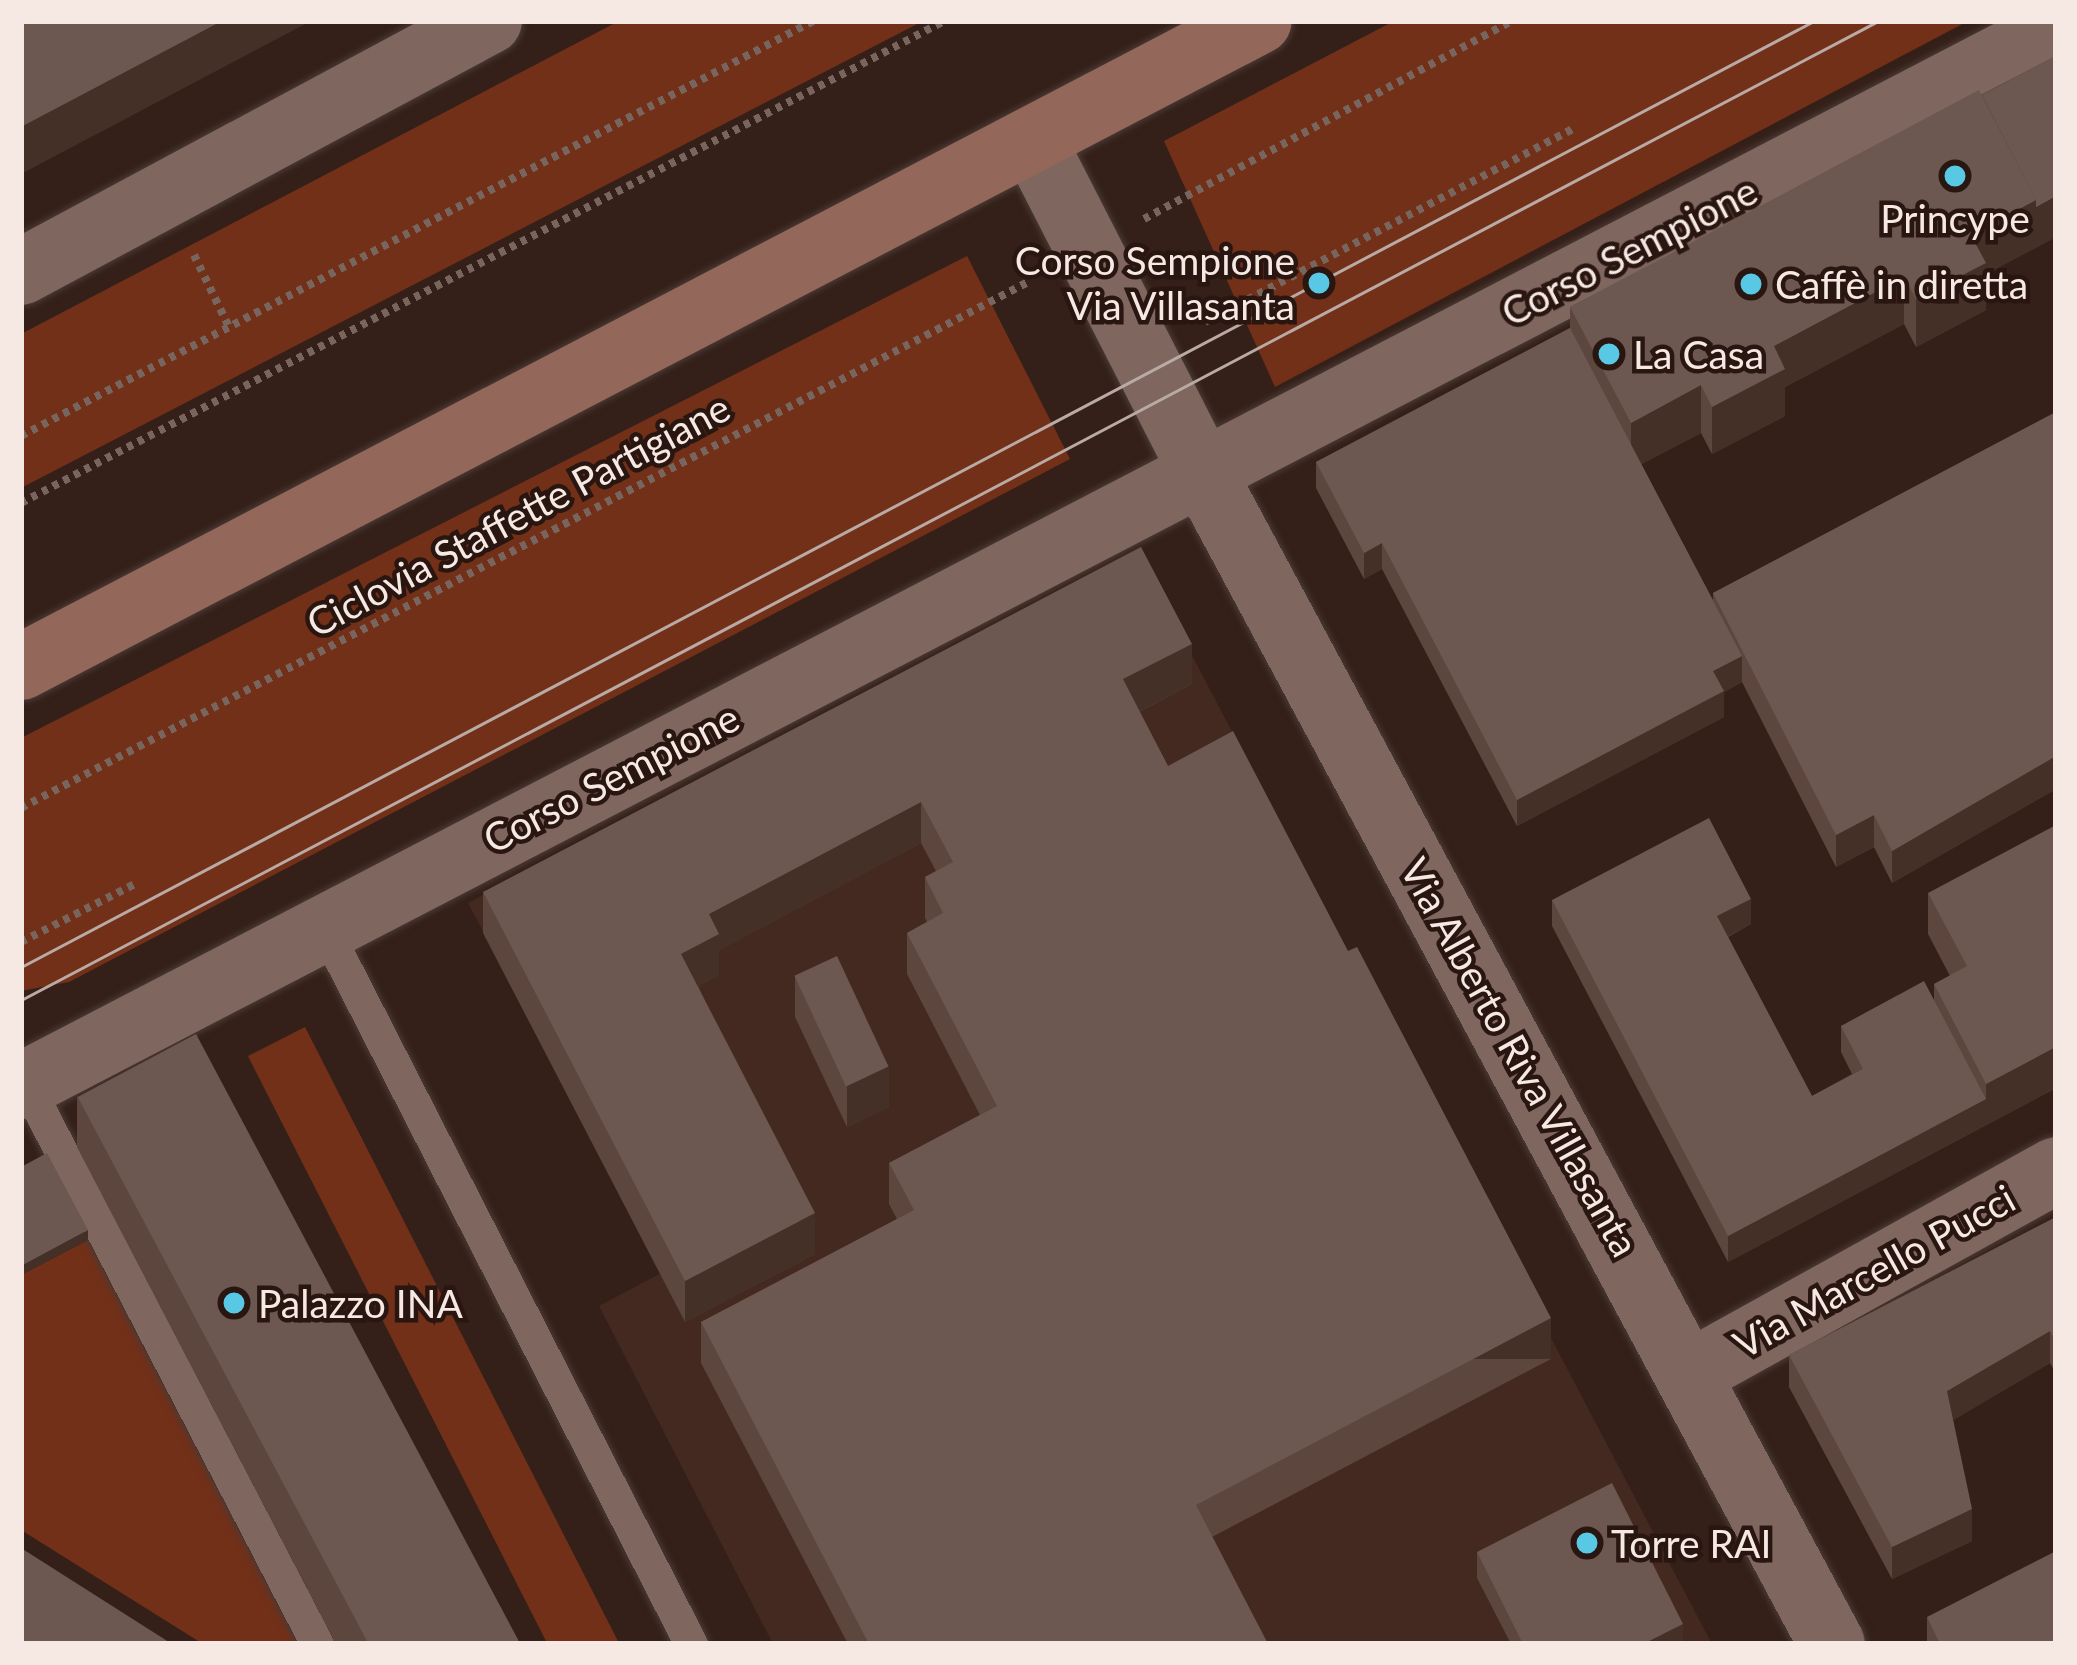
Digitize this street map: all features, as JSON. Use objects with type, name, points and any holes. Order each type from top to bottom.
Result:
[{"type":"main road","points":[[21,668],[1259,21]]},
{"type":"street","points":[[21,272],[489,21]]},
{"type":"street","name":"Corso Sempione","points":[[23,1085],[323,925],[2056,29]]},
{"type":"street","points":[[1034,141],[1203,472]]},
{"type":"street","name":"Via Alberto Riva Villasanta","points":[[1203,472],[1692,1372],[1832,1644]]},
{"type":"street","name":"Via Marcello Pucci","points":[[1692,1372],[2056,1170]]},
{"type":"lane","points":[[323,925],[692,1644]]},
{"type":"lane","points":[[23,1085],[317,1644]]},
{"type":"path","points":[[21,436],[813,21]]},
{"type":"path","points":[[21,503],[944,21]]},
{"type":"path","points":[[1145,219],[1512,21]]},
{"type":"path","points":[[1205,322],[1572,129]]},
{"type":"path","points":[[184,234],[230,329]]},
{"type":"path","name":"Ciclovia Staffette Partigiane","points":[[21,808],[1042,275]]},
{"type":"path","points":[[21,942],[135,884]]},
{"type":"shaded area","points":[[619,21],[923,21],[21,488],[21,334]]},
{"type":"shaded area","points":[[1394,21],[1968,21],[1275,387],[1164,141]]},
{"type":"shaded area","points":[[967,256],[1070,459],[69,982],[21,991],[21,738]]},
{"type":"shaded area","points":[[1136,549],[1712,1644],[773,1644],[599,1306],[663,1272],[468,903]]},
{"type":"shaded area","points":[[305,1027],[619,1644],[548,1644],[248,1056]]},
{"type":"shaded area","points":[[88,1240],[298,1644],[203,1644],[21,1530],[21,1275]]},
{"type":"building","points":[[21,21],[222,21],[21,127]]},
{"type":"building","points":[[2056,56],[2056,196],[2036,207],[1982,95]]},
{"type":"building","points":[[1979,90],[2036,200],[1971,235],[1986,263],[1916,299],[1904,277],[1774,346],[1785,369],[1712,407],[1701,385],[1631,423],[1570,307]]},
{"type":"building","points":[[1570,328],[1742,656],[1713,671],[1724,691],[1517,800],[1382,543],[1364,553],[1316,462]]},
{"type":"building","points":[[2056,412],[2056,756],[1892,851],[1874,815],[1836,835],[1713,593]]},
{"type":"building","points":[[1141,547],[1192,644],[1123,679],[1168,766],[1233,731],[1348,951],[1357,947],[1551,1318],[1196,1505],[1268,1644],[869,1644],[701,1322],[914,1210],[889,1163],[997,1106],[907,933],[943,913],[925,877],[953,862],[921,802],[709,914],[719,934],[681,954],[815,1213],[685,1281],[483,892]]},
{"type":"building","points":[[1709,818],[1751,899],[1717,916],[1812,1096],[1863,1069],[1841,1026],[1924,981],[1986,1099],[1728,1236],[1552,900]]},
{"type":"building","points":[[2056,825],[2056,1047],[1986,1084],[1934,984],[1967,966],[1928,893]]},
{"type":"building","points":[[837,956],[889,1067],[846,1086],[794,976]]},
{"type":"building","name":"Palazzo INA","points":[[196,1034],[519,1641],[369,1644],[78,1097]]},
{"type":"building","points":[[47,1153],[88,1230],[21,1266],[21,1167]]},
{"type":"building","points":[[2056,1217],[2056,1342],[2050,1331],[1947,1391],[1972,1509],[1892,1547],[1789,1355]]},
{"type":"building","name":"Torre RAI","points":[[1612,1483],[1683,1624],[1643,1644],[1523,1644],[1477,1552]]},
{"type":"building","points":[[21,1548],[172,1644],[21,1644]]},
{"type":"building","points":[[2056,1551],[2056,1644],[1940,1644],[1927,1617]]},
{"type":"tram line","points":[[21,967],[1814,21]]},
{"type":"tram line","points":[[21,1000],[1878,21]]},
{"type":"place","name":"Princype","points":[[1955,176]]},
{"type":"place","name":"Corso Sempione Via Villasanta","points":[[1319,283]]},
{"type":"place","name":"Caffè in diretta","points":[[1751,284]]},
{"type":"place","name":"La Casa","points":[[1609,354]]},
{"type":"place","name":"Palazzo INA","points":[[234,1303]]},
{"type":"place","name":"Torre RAI","points":[[1587,1543]]}]
